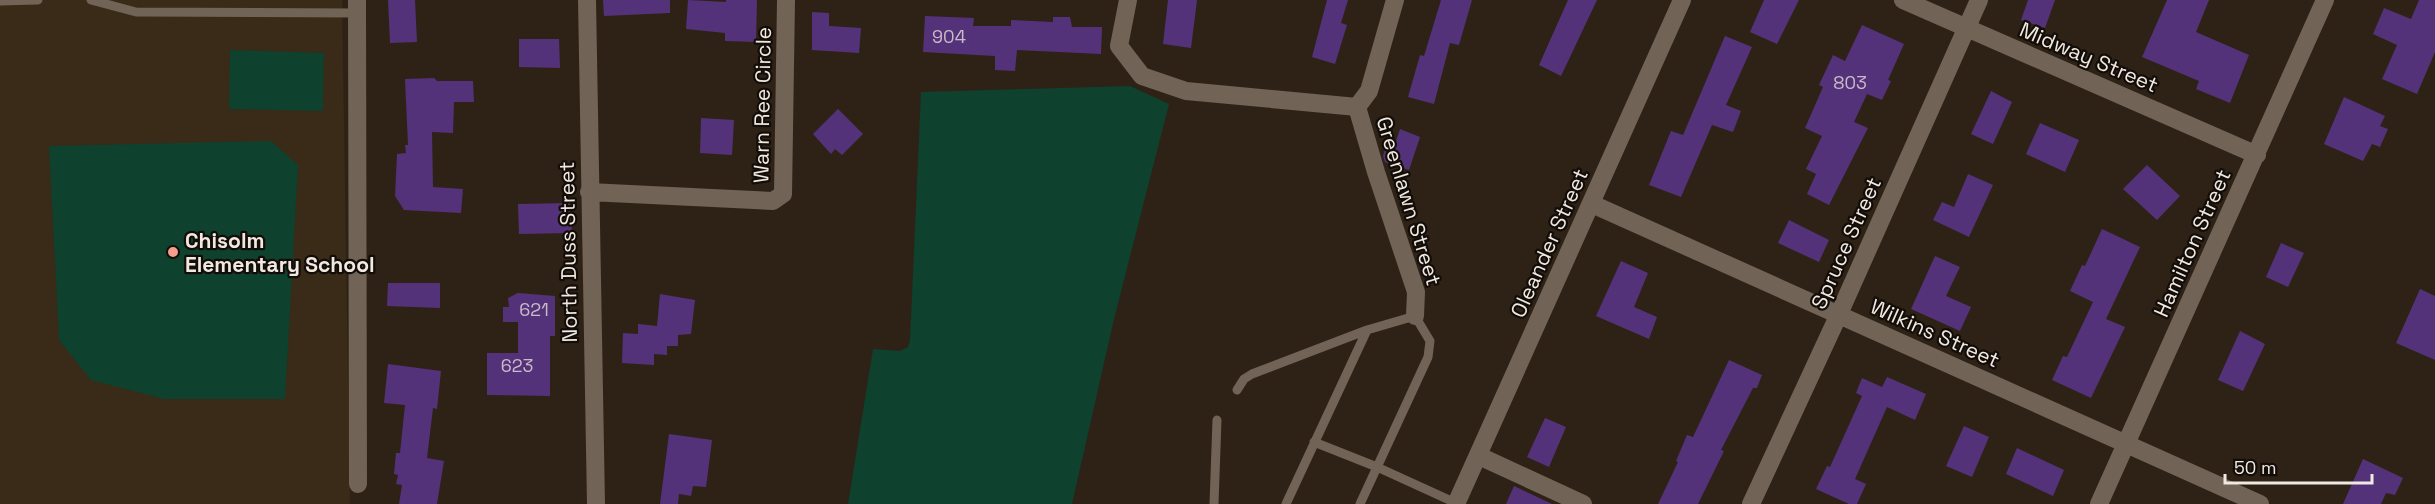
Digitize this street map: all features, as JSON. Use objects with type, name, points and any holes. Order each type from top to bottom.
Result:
[{"type":"street","name":"North Duss Street","points":[[587,0],[596,504]]},
{"type":"street","name":"Warn Ree Circle","points":[[590,192],[775,201],[783,194],[786,0]]},
{"type":"street","points":[[1128,0],[1119,46],[1142,76],[1186,91],[1357,107]]},
{"type":"street","name":"Greenlawn Street","points":[[1395,0],[1369,91],[1357,107],[1416,292],[1415,316]]},
{"type":"street","name":"Oleander Street","points":[[1456,504],[1682,0]]},
{"type":"street","name":"Midway Street","points":[[1903,0],[2257,155]]},
{"type":"street","name":"Spruce Street","points":[[1751,504],[1839,314],[1978,0]]},
{"type":"street","name":"Hamilton Street","points":[[2099,504],[2325,0]]},
{"type":"street","points":[[357,6],[358,484]]},
{"type":"street","name":"Wilkins Street","points":[[1592,204],[2260,504]]},
{"type":"street","points":[[1479,456],[1583,504]]},
{"type":"lane","points":[[0,1],[39,0]]},
{"type":"lane","points":[[91,0],[136,12],[241,12],[357,6]]},
{"type":"lane","points":[[136,0],[136,12]]},
{"type":"lane","points":[[240,0],[241,12]]},
{"type":"lane","points":[[1237,390],[1244,379],[1252,374],[1367,330],[1415,316],[1430,341],[1428,357],[1360,504]]},
{"type":"lane","points":[[1286,504],[1367,330]]},
{"type":"lane","points":[[1214,504],[1217,420]]},
{"type":"lane","points":[[1314,442],[1377,467],[1456,504]]},
{"type":"shaded area","name":"Chisolm Elementary School","points":[[0,0],[342,0],[350,504],[0,504]]},
{"type":"green space","points":[[230,50],[324,53],[323,111],[229,109]]},
{"type":"green space","points":[[1130,86],[1169,104],[1114,319],[1072,504],[848,504],[873,349],[900,351],[908,347],[910,341],[921,92]]},
{"type":"green space","points":[[271,141],[298,165],[285,399],[164,399],[91,380],[59,340],[49,146]]},
{"type":"building","points":[[388,0],[415,0],[417,42],[390,43]]},
{"type":"building","points":[[603,0],[670,0],[670,13],[604,16]]},
{"type":"building","points":[[688,0],[726,2],[726,0],[757,0],[756,42],[725,41],[725,33],[686,29]]},
{"type":"building","points":[[1168,0],[1197,0],[1191,48],[1163,44]]},
{"type":"building","points":[[1327,0],[1348,0],[1341,23],[1347,25],[1335,64],[1312,57]]},
{"type":"building","points":[[1441,0],[1472,0],[1459,45],[1450,43],[1434,104],[1408,97],[1420,55],[1424,56]]},
{"type":"building","points":[[1568,0],[1597,0],[1561,76],[1539,65]]},
{"type":"building","points":[[1764,0],[1799,0],[1777,44],[1750,32]]},
{"type":"building","points":[[2028,0],[2055,0],[2045,28],[2021,20]]},
{"type":"building","points":[[2167,0],[2209,0],[2196,32],[2249,55],[2230,103],[2196,89],[2199,81],[2142,57]]},
{"type":"building","points":[[2419,0],[2435,0],[2435,52],[2417,94],[2382,79],[2397,45],[2373,34],[2384,8],[2411,19]]},
{"type":"building","points":[[812,12],[829,13],[829,26],[861,28],[859,53],[812,50]]},
{"type":"building","points":[[925,16],[974,18],[973,26],[1011,26],[1011,20],[1053,22],[1053,17],[1070,17],[1072,27],[1102,27],[1101,54],[1017,50],[1015,71],[995,70],[995,56],[923,52]]},
{"type":"building","points":[[1862,25],[1904,44],[1882,100],[1867,94],[1854,122],[1868,128],[1829,205],[1807,194],[1816,174],[1806,169],[1822,136],[1805,128],[1823,87],[1819,85],[1833,55],[1845,61]]},
{"type":"building","points":[[1725,36],[1752,47],[1726,105],[1741,111],[1733,132],[1712,125],[1681,197],[1649,185],[1671,131],[1683,135]]},
{"type":"building","points":[[519,39],[559,39],[560,68],[519,67]]},
{"type":"building","points":[[434,78],[437,81],[473,81],[474,102],[454,102],[453,133],[432,132],[433,187],[463,189],[461,213],[404,210],[395,196],[397,154],[406,153],[405,145],[408,145],[405,79]]},
{"type":"building","points":[[1991,91],[2012,102],[1993,144],[1971,134]]},
{"type":"building","points":[[2344,97],[2385,116],[2380,126],[2388,129],[2380,147],[2372,144],[2363,161],[2324,144]]},
{"type":"building","points":[[838,109],[863,134],[842,155],[835,149],[831,154],[813,134]]},
{"type":"building","points":[[701,118],[734,120],[732,155],[700,153]]},
{"type":"building","points":[[2040,123],[2079,140],[2065,172],[2026,154]]},
{"type":"building","points":[[1400,129],[1420,137],[1409,170],[1385,162],[1383,156],[1387,142],[1395,144]]},
{"type":"building","points":[[2147,165],[2180,196],[2157,220],[2123,189]]},
{"type":"building","points":[[1968,174],[1993,185],[1969,237],[1933,220],[1942,202],[1954,207]]},
{"type":"building","points":[[570,203],[572,233],[519,234],[518,204]]},
{"type":"building","points":[[1789,220],[1829,240],[1819,262],[1778,243]]},
{"type":"building","points":[[2102,229],[2140,247],[2106,319],[2125,327],[2091,398],[2052,380],[2063,356],[2067,357],[2093,302],[2070,291],[2082,265],[2085,266]]},
{"type":"building","points":[[2281,243],[2304,253],[2288,287],[2266,277]]},
{"type":"building","points":[[1935,256],[1960,267],[1946,296],[1971,307],[1960,331],[1911,309]]},
{"type":"building","points":[[1621,261],[1648,273],[1634,307],[1657,317],[1649,339],[1596,316]]},
{"type":"building","points":[[388,283],[440,283],[440,308],[387,306]]},
{"type":"building","points":[[2420,289],[2435,296],[2435,360],[2396,343]]},
{"type":"building","points":[[518,293],[555,296],[555,336],[550,336],[550,396],[487,395],[487,353],[518,353],[518,322],[503,322],[503,307],[509,307],[508,298]]},
{"type":"building","points":[[660,294],[695,300],[691,334],[678,335],[678,346],[667,346],[667,355],[654,354],[654,365],[622,363],[623,333],[638,334],[638,324],[657,326]]},
{"type":"building","points":[[2240,331],[2265,344],[2243,391],[2218,380]]},
{"type":"building","points":[[1729,360],[1762,375],[1757,388],[1753,388],[1721,450],[1724,451],[1698,504],[1658,504],[1678,462],[1676,461],[1687,435],[1693,437]]},
{"type":"building","points":[[388,364],[441,371],[437,409],[433,408],[427,458],[444,461],[437,504],[399,504],[402,485],[396,484],[398,475],[394,474],[396,453],[400,453],[405,405],[384,403]]},
{"type":"building","points":[[1887,377],[1926,394],[1915,420],[1887,407],[1855,479],[1866,484],[1857,504],[1849,504],[1816,489],[1827,466],[1830,467],[1862,396],[1856,393],[1862,378],[1882,387]]},
{"type":"building","points":[[1545,418],[1566,427],[1549,467],[1527,457]]},
{"type":"building","points":[[1964,426],[1989,437],[1972,477],[1946,466]]},
{"type":"building","points":[[669,434],[712,440],[706,487],[693,486],[691,496],[679,494],[678,504],[660,504]]},
{"type":"building","points":[[2017,448],[2064,470],[2053,496],[2006,474]]},
{"type":"building","points":[[2363,459],[2403,478],[2395,495],[2386,493],[2381,504],[2343,504]]},
{"type":"building","points":[[1514,486],[1552,504],[1506,504]]},
{"type":"place","name":"Chisolm Elementary School","points":[[173,252]]}]
